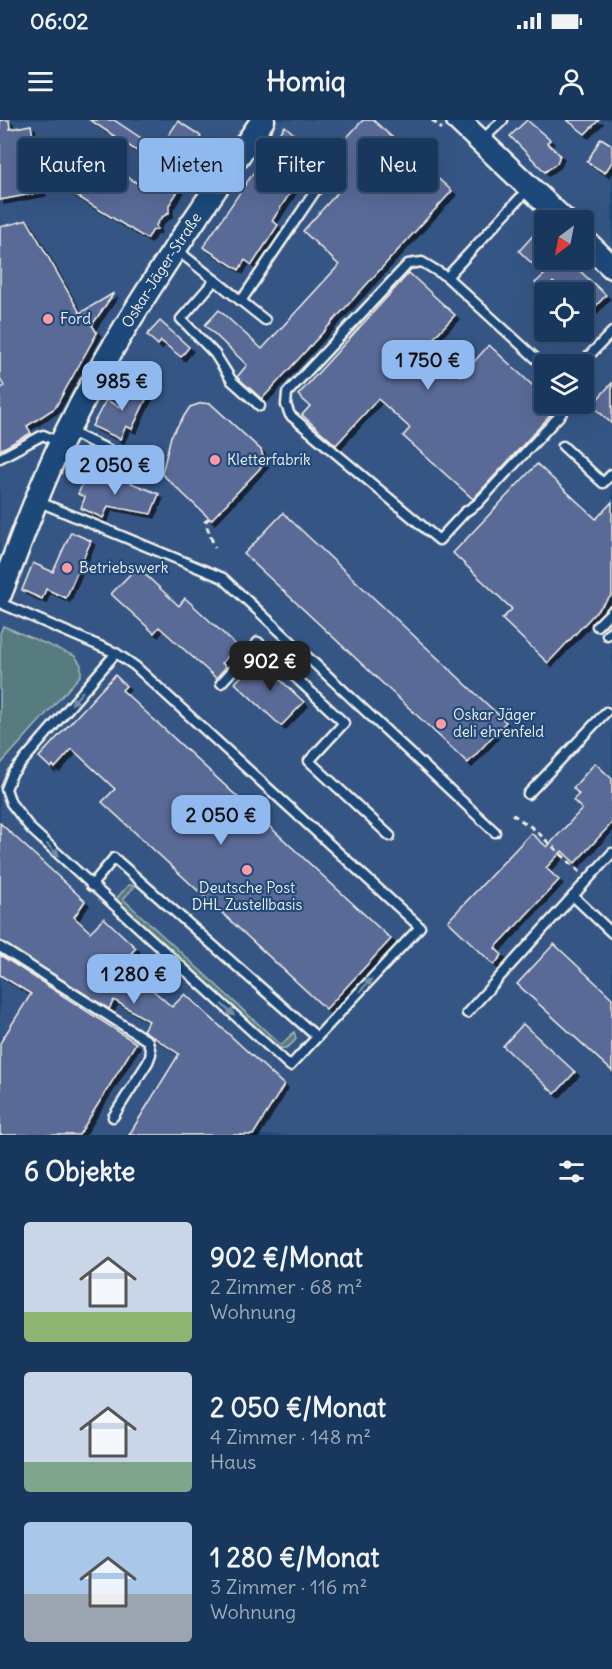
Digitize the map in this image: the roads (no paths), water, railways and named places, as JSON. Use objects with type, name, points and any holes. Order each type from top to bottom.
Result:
[{"type":"street","name":"Oskar-Jäger-Straße","points":[[0,594],[65,437],[122,332],[174,248],[263,120]]},
{"type":"street","points":[[458,120],[553,210]]},
{"type":"street","points":[[594,250],[612,267]]},
{"type":"lane","points":[[481,141],[503,120]]},
{"type":"lane","points":[[447,277],[529,188]]},
{"type":"lane","points":[[241,301],[315,192]]},
{"type":"lane","points":[[174,248],[265,320]]},
{"type":"lane","points":[[534,357],[447,277],[422,262],[408,264],[287,393],[286,405],[290,415],[439,540],[465,512],[477,504],[561,414]]},
{"type":"lane","points":[[215,280],[181,320],[215,354],[232,381],[260,406]]},
{"type":"lane","points":[[590,354],[612,332]]},
{"type":"lane","points":[[0,458],[43,435],[65,437],[124,457]]},
{"type":"lane","points":[[563,446],[603,483],[612,474]]},
{"type":"lane","points":[[37,501],[223,578],[495,832]]},
{"type":"lane","points":[[0,603],[116,653],[135,666],[420,927],[290,1066],[91,886],[31,829],[11,803],[6,789],[12,774],[116,653]]},
{"type":"lane","points":[[597,626],[612,610]]},
{"type":"lane","points":[[220,683],[258,642],[344,723],[309,761],[390,836]]},
{"type":"lane","points":[[528,794],[606,712]]},
{"type":"lane","points":[[467,1013],[612,853]]},
{"type":"lane","points":[[91,886],[114,858],[317,1037]]},
{"type":"lane","points":[[573,896],[612,933]]},
{"type":"lane","points":[[0,947],[148,1041],[151,1054],[148,1062],[113,1117]]},
{"type":"place","name":"Ford","points":[[48,319]]},
{"type":"place","name":"Kletterfabrik","points":[[215,460]]},
{"type":"place","name":"Betriebswerk","points":[[67,568]]},
{"type":"place","name":"Oskar Jäger deli ehrenfeld","points":[[441,724]]},
{"type":"place","name":"Deutsche Post DHL Zustellbasis","points":[[247,870]]}]
